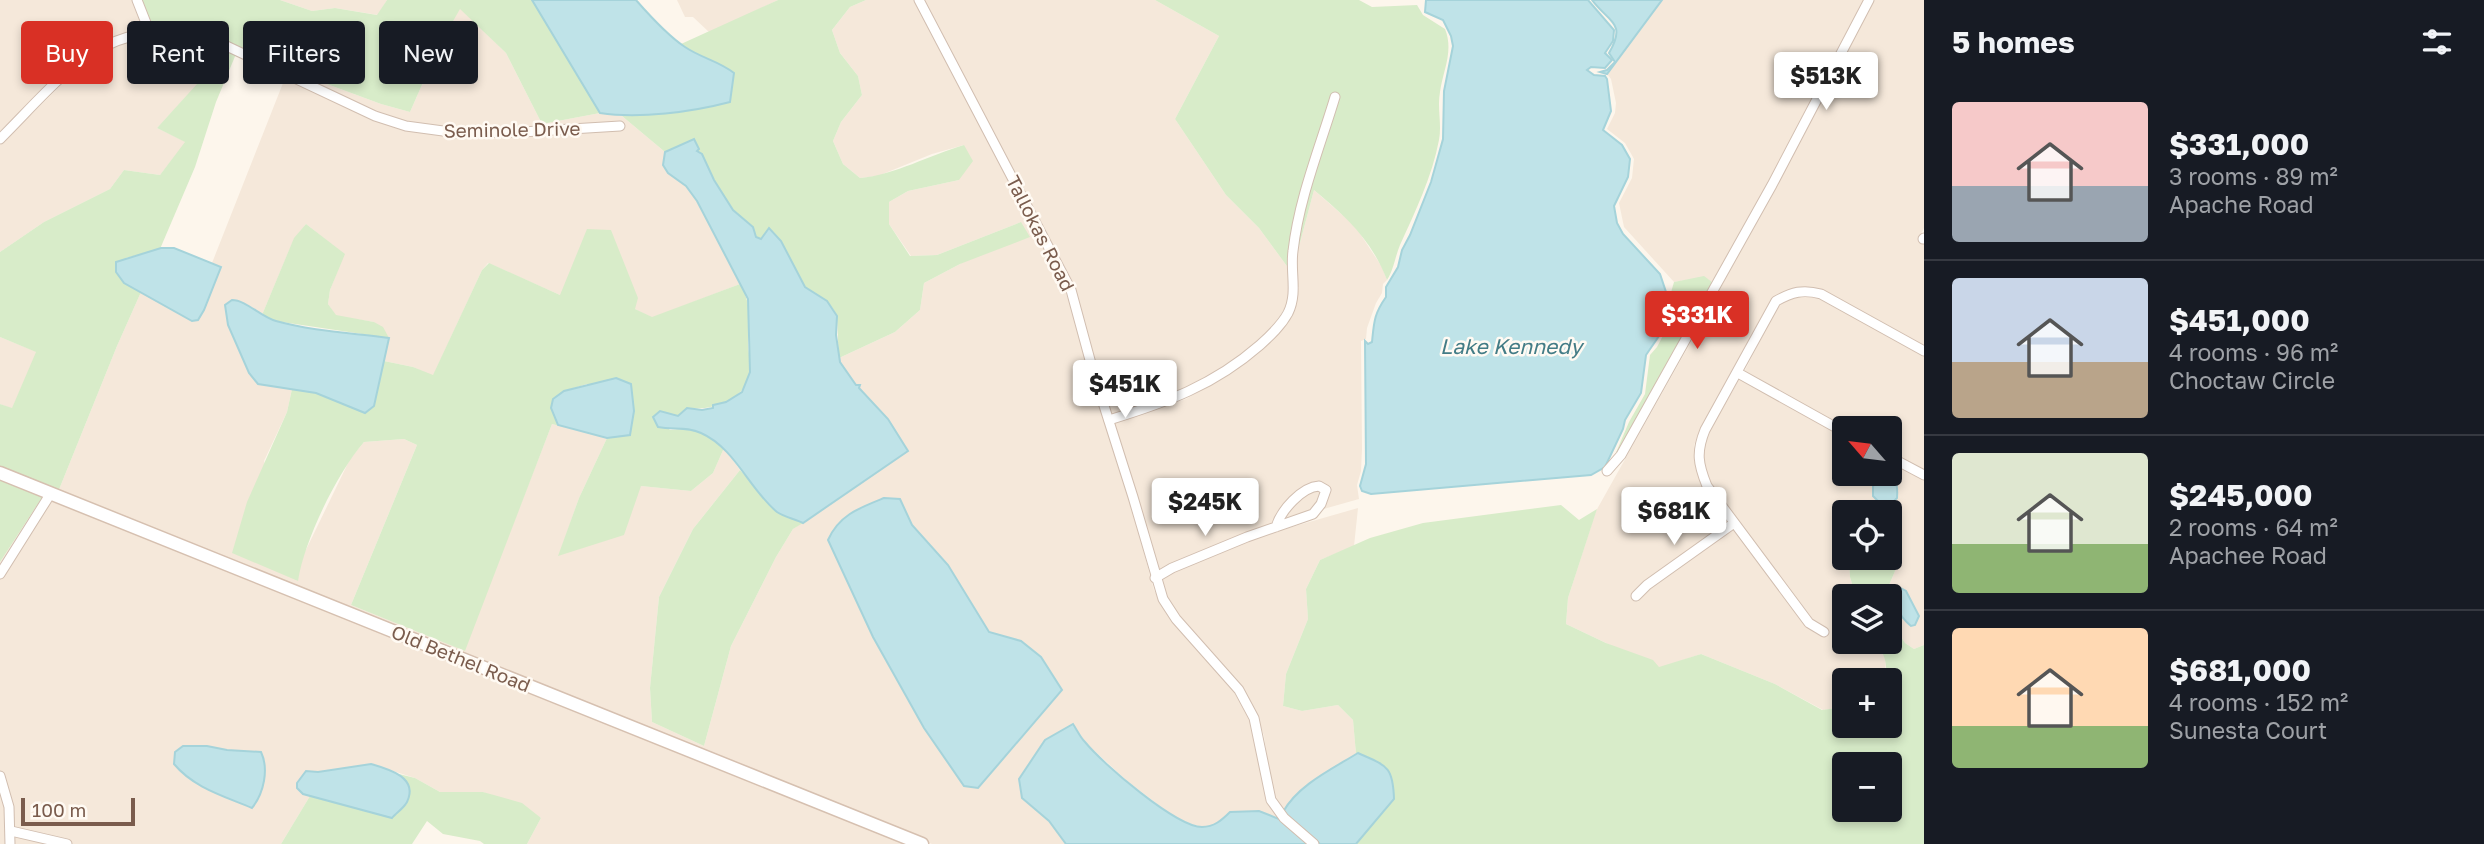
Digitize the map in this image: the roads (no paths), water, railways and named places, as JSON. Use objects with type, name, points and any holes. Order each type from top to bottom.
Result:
[{"type":"street","points":[[137,0],[145,21]]},
{"type":"street","name":"Tallokas Road","points":[[919,0],[1061,268],[1076,308],[1155,578],[1172,614],[1248,704],[1259,736],[1271,800],[1284,818],[1314,844]]},
{"type":"street","points":[[1607,471],[1621,455],[1636,429],[1758,209],[1869,0]]},
{"type":"street","name":"Seminole Drive","points":[[0,139],[81,59],[114,42],[127,39]]},
{"type":"street","name":"Seminole Drive","points":[[229,47],[375,116],[406,126],[458,133],[620,126]]},
{"type":"street","points":[[1109,420],[1198,388],[1228,370],[1282,322],[1292,304],[1292,252],[1302,204],[1335,97]]},
{"type":"street","points":[[1824,632],[1809,623],[1707,486],[1699,463],[1698,447],[1776,301],[1794,292],[1821,294],[1924,351]]},
{"type":"street","points":[[1738,373],[1832,425]]},
{"type":"street","points":[[1902,463],[1924,475]]},
{"type":"street","name":"Old Bethel Road","points":[[0,473],[922,844]]},
{"type":"street","points":[[1155,578],[1172,568],[1313,514],[1321,505],[1326,490],[1319,486],[1310,487],[1281,514],[1276,527]]},
{"type":"street","points":[[0,575],[51,493]]},
{"type":"street","points":[[1636,596],[1647,585],[1734,523]]},
{"type":"street","points":[[0,776],[9,807],[10,844]]},
{"type":"street","points":[[11,831],[67,844]]},
{"type":"water","points":[[532,0],[636,0],[678,42],[734,73],[730,102],[665,114],[600,113]]},
{"type":"water","name":"Lake Kennedy","points":[[1426,0],[1588,0],[1614,30],[1613,41],[1605,53],[1612,60],[1605,68],[1591,67],[1587,70],[1607,79],[1611,111],[1603,130],[1622,145],[1630,159],[1628,177],[1614,206],[1617,223],[1623,234],[1660,274],[1666,292],[1667,313],[1661,333],[1646,355],[1641,393],[1625,420],[1605,467],[1591,475],[1371,494],[1362,491],[1360,486],[1366,464],[1365,341],[1368,344],[1372,342],[1375,318],[1386,297],[1386,287],[1398,267],[1402,250],[1431,182],[1443,139],[1444,91],[1453,46],[1443,20],[1425,12]]},
{"type":"water","points":[[1592,0],[1662,0],[1607,74],[1600,72],[1607,70],[1615,62],[1609,53],[1616,29]]},
{"type":"water","points":[[694,139],[699,149],[697,151],[702,154],[733,210],[753,227],[756,237],[761,239],[769,228],[781,241],[805,287],[827,301],[837,316],[836,335],[840,362],[856,385],[860,385],[859,388],[888,419],[908,451],[803,523],[777,512],[767,503],[733,459],[713,440],[690,430],[658,427],[653,417],[660,411],[678,416],[687,408],[702,410],[726,402],[742,392],[750,372],[748,299],[697,201],[686,186],[668,173],[663,165],[665,152]]},
{"type":"water","points":[[161,248],[174,248],[221,267],[198,320],[192,321],[124,283],[116,272],[116,262]]},
{"type":"water","points":[[232,300],[243,303],[270,319],[290,324],[389,338],[374,406],[365,413],[316,393],[258,384],[249,373],[228,325],[225,305]]},
{"type":"water","points":[[616,378],[631,384],[634,411],[630,435],[607,438],[558,425],[551,408],[553,399],[564,391]]},
{"type":"water","points":[[1873,486],[1897,486],[1895,500],[1877,500],[1873,496]]},
{"type":"water","points":[[884,498],[900,499],[912,525],[948,565],[989,632],[1021,641],[1041,657],[1062,690],[978,788],[964,786],[924,728],[873,637],[828,540],[844,518]]},
{"type":"water","points":[[1902,589],[1906,591],[1919,616],[1915,625],[1911,626],[1902,616]]},
{"type":"water","points":[[1073,724],[1083,740],[1107,764],[1175,817],[1206,827],[1230,812],[1259,811],[1279,819],[1308,844],[1066,844],[1049,821],[1022,798],[1019,779],[1045,740]]},
{"type":"water","points":[[183,746],[261,752],[265,766],[264,781],[252,808],[210,790],[182,772],[174,764],[175,752]]},
{"type":"water","points":[[1358,753],[1376,761],[1390,773],[1394,799],[1356,844],[1320,844],[1283,812],[1289,802],[1306,786]]},
{"type":"water","points":[[371,764],[400,776],[409,786],[407,802],[392,818],[303,794],[297,788],[297,783],[306,771],[318,772]]}]
